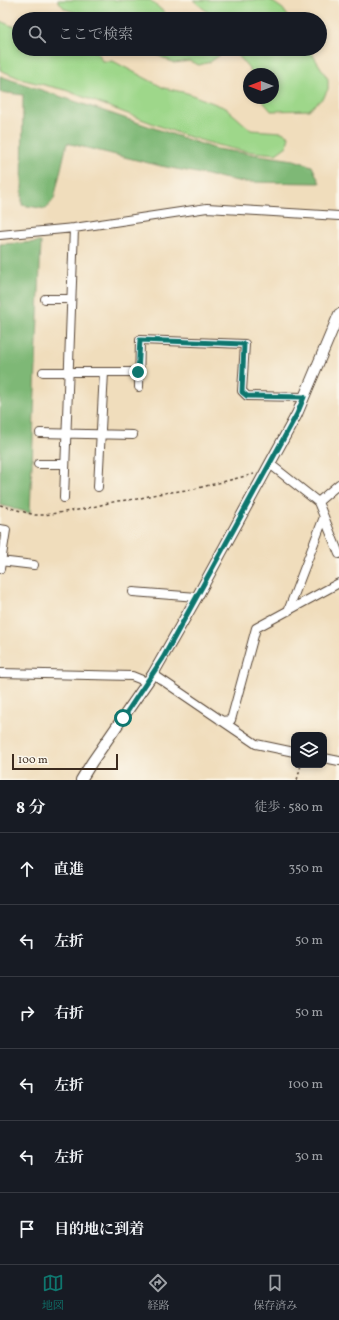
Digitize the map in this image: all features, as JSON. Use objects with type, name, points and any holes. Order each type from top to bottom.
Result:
[{"type":"street","points":[[0,235],[74,228],[207,208],[339,216]]},
{"type":"street","points":[[64,498],[74,228]]},
{"type":"street","points":[[45,299],[71,299]]},
{"type":"street","points":[[81,780],[150,678],[197,597],[297,414],[339,314]]},
{"type":"street","points":[[139,387],[138,372],[140,340],[244,344],[242,392],[247,396],[304,397]]},
{"type":"street","points":[[43,372],[138,372]]},
{"type":"street","points":[[98,487],[104,372]]},
{"type":"street","points":[[40,433],[133,435]]},
{"type":"street","points":[[38,464],[65,464]]},
{"type":"street","points":[[268,467],[318,502],[339,554]]},
{"type":"street","points":[[318,502],[339,484]]},
{"type":"street","points":[[288,611],[324,517]]},
{"type":"street","points":[[0,529],[6,530],[0,564],[34,565]]},
{"type":"street","points":[[222,721],[231,720],[256,628],[339,583]]},
{"type":"street","points":[[133,592],[197,597]]},
{"type":"street","points":[[0,673],[132,676],[150,678],[222,721],[256,744],[291,751]]},
{"type":"street","points":[[327,759],[339,761]]},
{"type":"path","points":[[0,505],[35,515],[44,515],[84,509],[157,494],[194,489],[268,467]]},
{"type":"path","points":[[297,780],[300,768]]},
{"type":"green space","points":[[57,0],[150,0],[164,12],[74,12],[65,9]]},
{"type":"green space","points":[[193,0],[270,0],[285,12],[208,12]]},
{"type":"green space","points":[[0,21],[12,26],[12,56],[100,56],[102,61],[113,61],[164,88],[187,93],[226,108],[251,130],[282,132],[289,136],[287,146],[276,154],[243,151],[217,145],[183,135],[65,90],[24,80],[0,70]]},
{"type":"green space","points":[[160,56],[219,56],[210,62],[199,65],[189,61],[174,63]]},
{"type":"green space","points":[[239,56],[313,56],[328,79],[328,89],[324,97],[309,110],[271,111],[265,104],[279,104],[279,68],[249,68]]},
{"type":"green space","points":[[0,76],[216,149],[294,160],[312,166],[320,183],[243,182],[161,166],[67,143],[54,199],[46,209],[22,205],[23,95],[0,92]]},
{"type":"green space","points":[[41,242],[30,513],[0,505],[0,244]]},
{"type":"route","points":[[123,718],[163,658],[297,414],[304,397],[247,396],[242,392],[244,344],[140,340],[138,372]]}]
